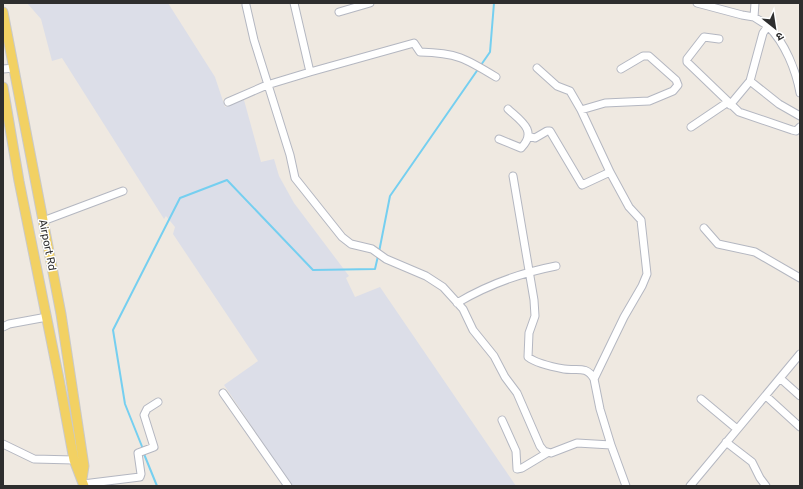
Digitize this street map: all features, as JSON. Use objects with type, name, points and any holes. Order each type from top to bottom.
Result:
[{"type":"main road","name":"Airport Rd","points":[[3,12],[61,314],[84,466],[83,483]]},
{"type":"main road","points":[[3,87],[19,181],[74,460],[83,483]]},
{"type":"street","points":[[294,3],[310,72]]},
{"type":"street","points":[[339,12],[370,3]]},
{"type":"street","points":[[697,3],[742,15],[754,16],[768,26],[776,34],[785,48],[800,94]]},
{"type":"street","points":[[754,16],[755,3]]},
{"type":"street","points":[[246,5],[267,85],[290,155],[295,178],[342,237],[351,244],[372,249],[386,260],[433,280],[443,287],[468,317],[473,330],[494,356],[503,375],[517,393],[541,449],[547,453]]},
{"type":"street","points":[[691,126],[729,104],[750,81],[763,33],[768,26]]},
{"type":"street","points":[[719,39],[704,37],[698,42],[686,60],[729,104],[745,115],[759,118],[796,131],[800,127]]},
{"type":"street","points":[[228,102],[267,85],[414,43],[420,52],[446,54],[465,58],[496,78]]},
{"type":"street","points":[[581,110],[605,103],[649,101],[673,91],[678,85],[676,80],[649,56],[643,56],[621,69]]},
{"type":"street","points":[[3,69],[14,68]]},
{"type":"street","points":[[537,68],[557,86],[569,90],[581,110],[610,172],[629,207],[642,220],[647,274],[594,379]]},
{"type":"street","points":[[750,81],[779,104],[800,116]]},
{"type":"street","points":[[498,139],[521,148],[528,136],[528,131],[525,124],[508,109]]},
{"type":"street","points":[[528,136],[535,138],[547,131],[550,131],[582,185],[610,172]]},
{"type":"street","points":[[513,176],[530,272],[535,316],[529,333],[528,357],[563,369],[585,370],[591,374],[594,379],[600,409],[611,445],[626,486]]},
{"type":"street","points":[[43,221],[123,191]]},
{"type":"street","points":[[704,228],[718,244],[755,252],[800,278]]},
{"type":"street","points":[[458,304],[486,287],[530,272],[556,266]]},
{"type":"street","points":[[3,327],[9,324],[47,317]]},
{"type":"street","points":[[690,486],[781,379],[800,354]]},
{"type":"street","points":[[781,379],[800,396]]},
{"type":"street","points":[[223,393],[288,486]]},
{"type":"street","points":[[766,396],[800,427]]},
{"type":"street","points":[[701,399],[737,429]]},
{"type":"street","points":[[83,483],[139,478],[141,474],[137,454],[154,448],[144,415],[147,409],[158,402]]},
{"type":"street","points":[[502,420],[516,451],[518,469],[547,453],[557,451],[577,443],[611,445]]},
{"type":"street","points":[[726,442],[752,462],[762,482],[766,486]]},
{"type":"street","points":[[3,444],[34,459],[74,460]]},
{"type":"shaded area","points":[[27,3],[168,3],[215,77],[225,107],[244,100],[261,162],[274,159],[279,176],[294,203],[349,276],[346,278],[355,297],[380,287],[516,486],[292,486],[224,385],[258,361],[173,234],[175,227],[166,216],[164,219],[62,58],[52,61],[41,19]]},
{"type":"waterway","points":[[379,252],[390,196],[490,52],[494,3]]},
{"type":"waterway","points":[[143,449],[125,404],[113,330],[180,198],[227,180],[313,270],[375,269],[378,256]]},
{"type":"waterway","points":[[144,454],[157,486]]}]
